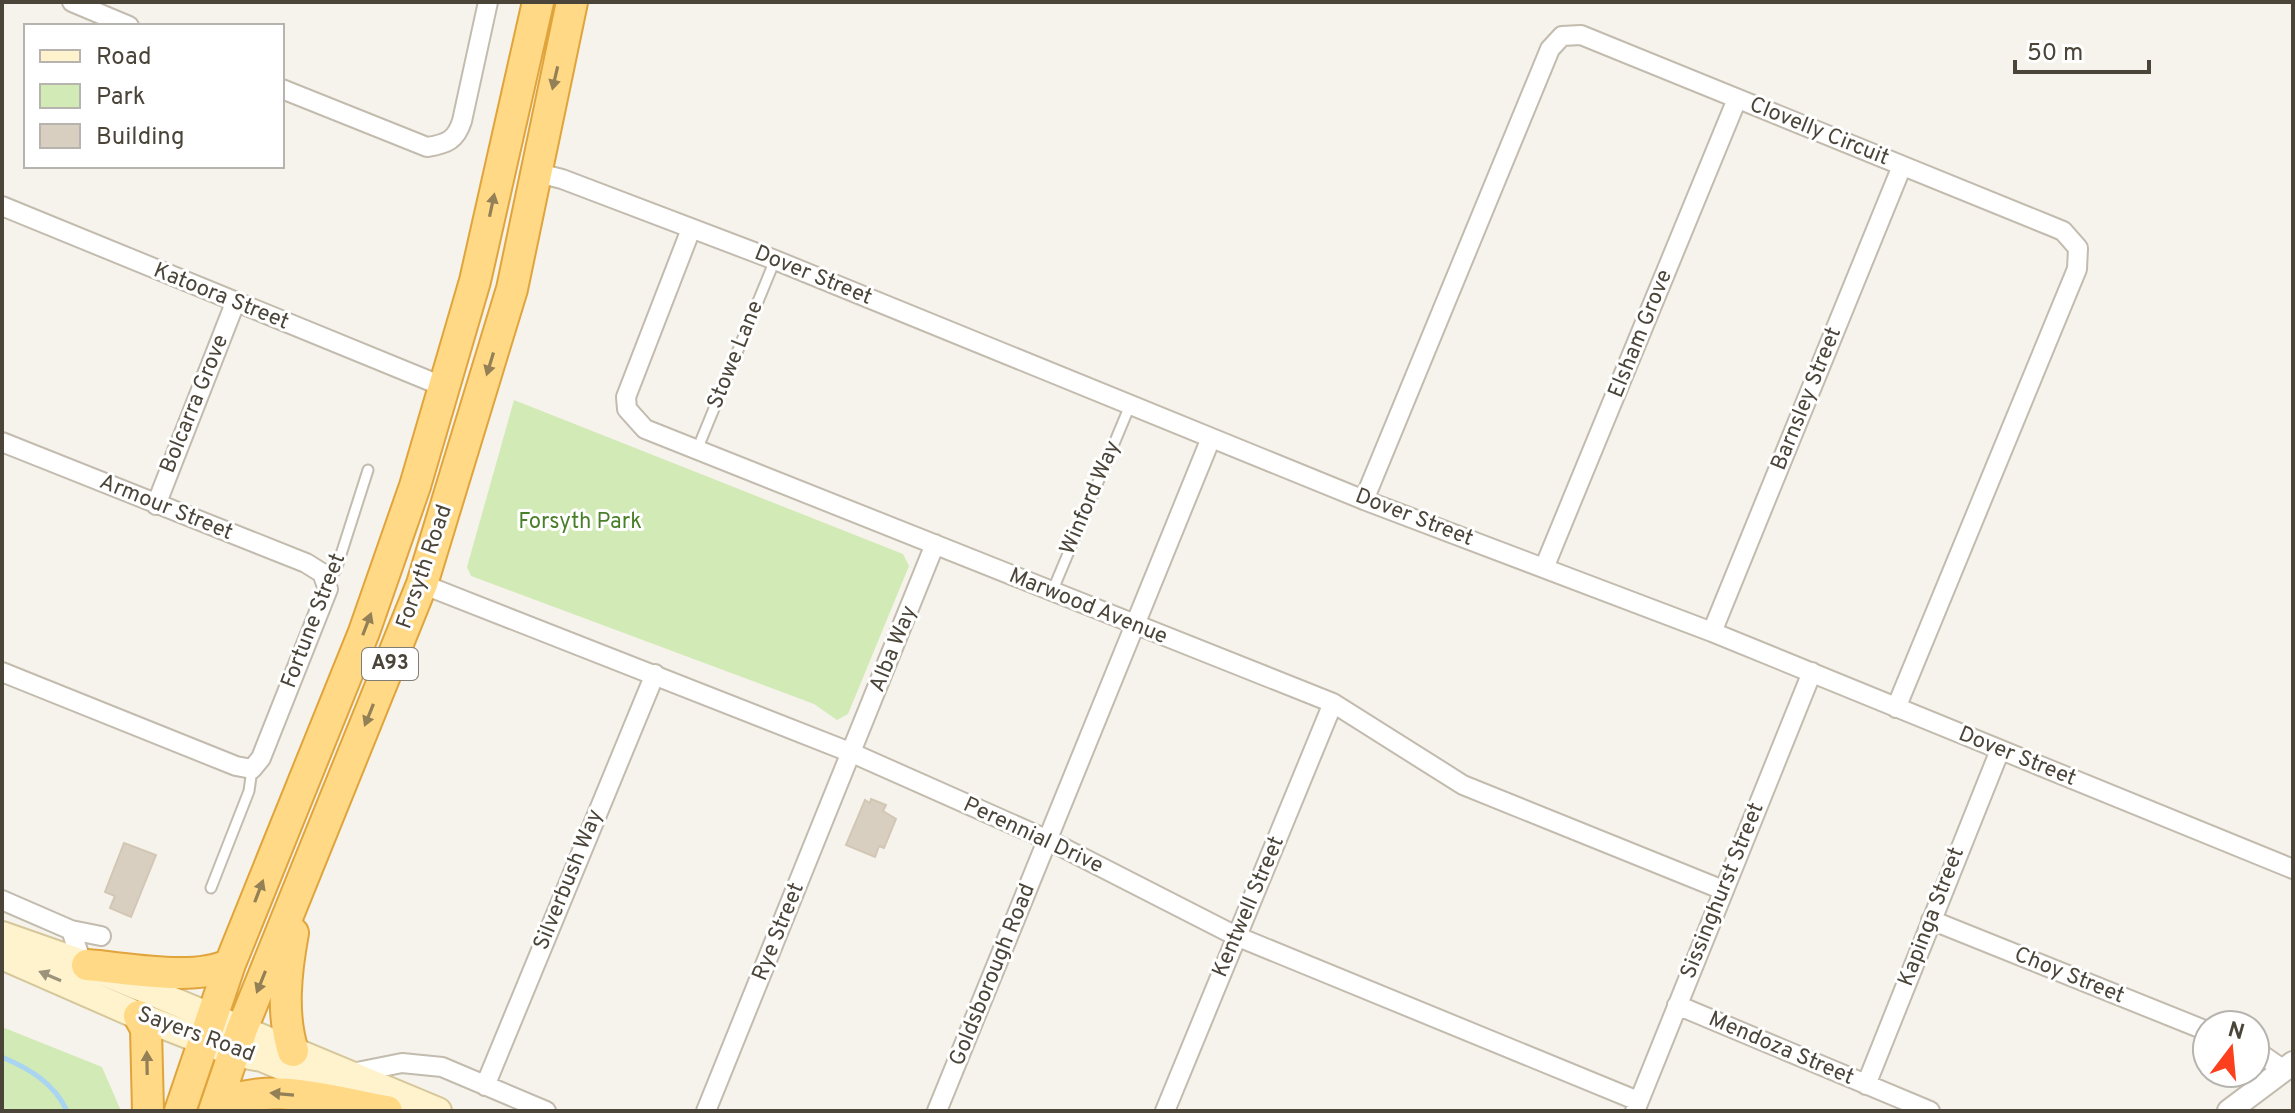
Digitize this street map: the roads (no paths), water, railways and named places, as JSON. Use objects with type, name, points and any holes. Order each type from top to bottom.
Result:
[{"type":"highway","name":"Forsyth Road","points":[[180,1111],[201,1057],[206,1028],[230,964],[388,570],[475,281],[538,2]]},
{"type":"highway","name":"Forsyth Road","points":[[215,1109],[238,1041],[422,584],[512,289],[534,172],[572,2]]},
{"type":"highway","points":[[501,163],[534,172]]},
{"type":"highway","points":[[388,570],[422,584]]},
{"type":"highway","points":[[293,1051],[287,1033],[286,992],[302,880]]},
{"type":"highway","points":[[85,964],[195,973],[215,972],[230,964]]},
{"type":"highway","points":[[139,1016],[146,1029],[148,1111]]},
{"type":"highway","points":[[215,1109],[233,1098],[259,1092],[389,1111]]},
{"type":"main road","name":"Sayers Road","points":[[2,935],[85,964],[206,1028],[238,1041],[293,1051],[438,1111]]},
{"type":"main road","name":"Sayers Road","points":[[2,956],[139,1016],[206,1028]]},
{"type":"main road","name":"Sayers Road","points":[[238,1041],[262,1058],[389,1111]]},
{"type":"street","points":[[72,2],[124,24]]},
{"type":"street","points":[[284,90],[427,147],[442,145],[458,135],[488,2]]},
{"type":"street","name":"Clovelly Circuit","points":[[1364,500],[1554,42],[1562,36],[1581,35],[2063,231],[2078,248],[2080,258],[1896,708]]},
{"type":"street","name":"Elsham Grove","points":[[1544,568],[1737,99]]},
{"type":"street","name":"Barnsley Street","points":[[1712,632],[1902,166]]},
{"type":"street","name":"Dover Street","points":[[534,172],[562,179],[775,260],[1364,500],[1812,672],[2293,869]]},
{"type":"street","name":"Katoora Street","points":[[2,206],[442,386]]},
{"type":"street","name":"Marwood Avenue","points":[[691,229],[626,397],[627,409],[645,429],[1333,703],[1463,785],[1723,890]]},
{"type":"street","name":"Bolcarra Grove","points":[[156,505],[235,303]]},
{"type":"street","name":"Goldsborough Road","points":[[937,1111],[1211,438]]},
{"type":"street","name":"Armour Street","points":[[2,442],[306,563],[316,568],[326,580]]},
{"type":"street","name":"Alba Way","points":[[852,753],[935,544]]},
{"type":"street","name":"Fortune Street","points":[[252,769],[261,758],[326,598],[326,580]]},
{"type":"street","name":"Perennial Drive","points":[[422,584],[852,753],[1048,840],[1236,936],[1636,1106]]},
{"type":"street","points":[[2,672],[236,766],[252,769]]},
{"type":"street","name":"Sissinghurst Street","points":[[1636,1106],[1812,672]]},
{"type":"street","name":"Silverbush Way","points":[[485,1086],[655,674]]},
{"type":"street","name":"Kentwell Street","points":[[1165,1111],[1333,703]]},
{"type":"street","name":"Kapinga Street","points":[[1866,1085],[2000,750]]},
{"type":"street","name":"Rye Street","points":[[706,1111],[852,753]]},
{"type":"street","points":[[2,900],[71,930],[101,936]]},
{"type":"street","name":"Choy Street","points":[[1931,920],[2191,1025]]},
{"type":"street","points":[[71,930],[85,964]]},
{"type":"street","name":"Mendoza Street","points":[[1677,1005],[1930,1111]]},
{"type":"street","points":[[347,1074],[414,1064],[442,1067],[546,1111]]},
{"type":"street","points":[[2229,1111],[2288,1067]]},
{"type":"lane","name":"Stowe Lane","points":[[697,450],[775,260]]},
{"type":"lane","name":"Winford Way","points":[[1052,592],[1131,403]]},
{"type":"lane","name":"Fortune Street","points":[[326,580],[336,570],[368,470]]},
{"type":"lane","name":"Fortune Street","points":[[211,888],[249,791],[252,769]]},
{"type":"waterway","points":[[2,1057],[40,1078],[55,1092],[67,1111]]},
{"type":"park label","name":"Forsyth Park","points":[[580,522]]}]
